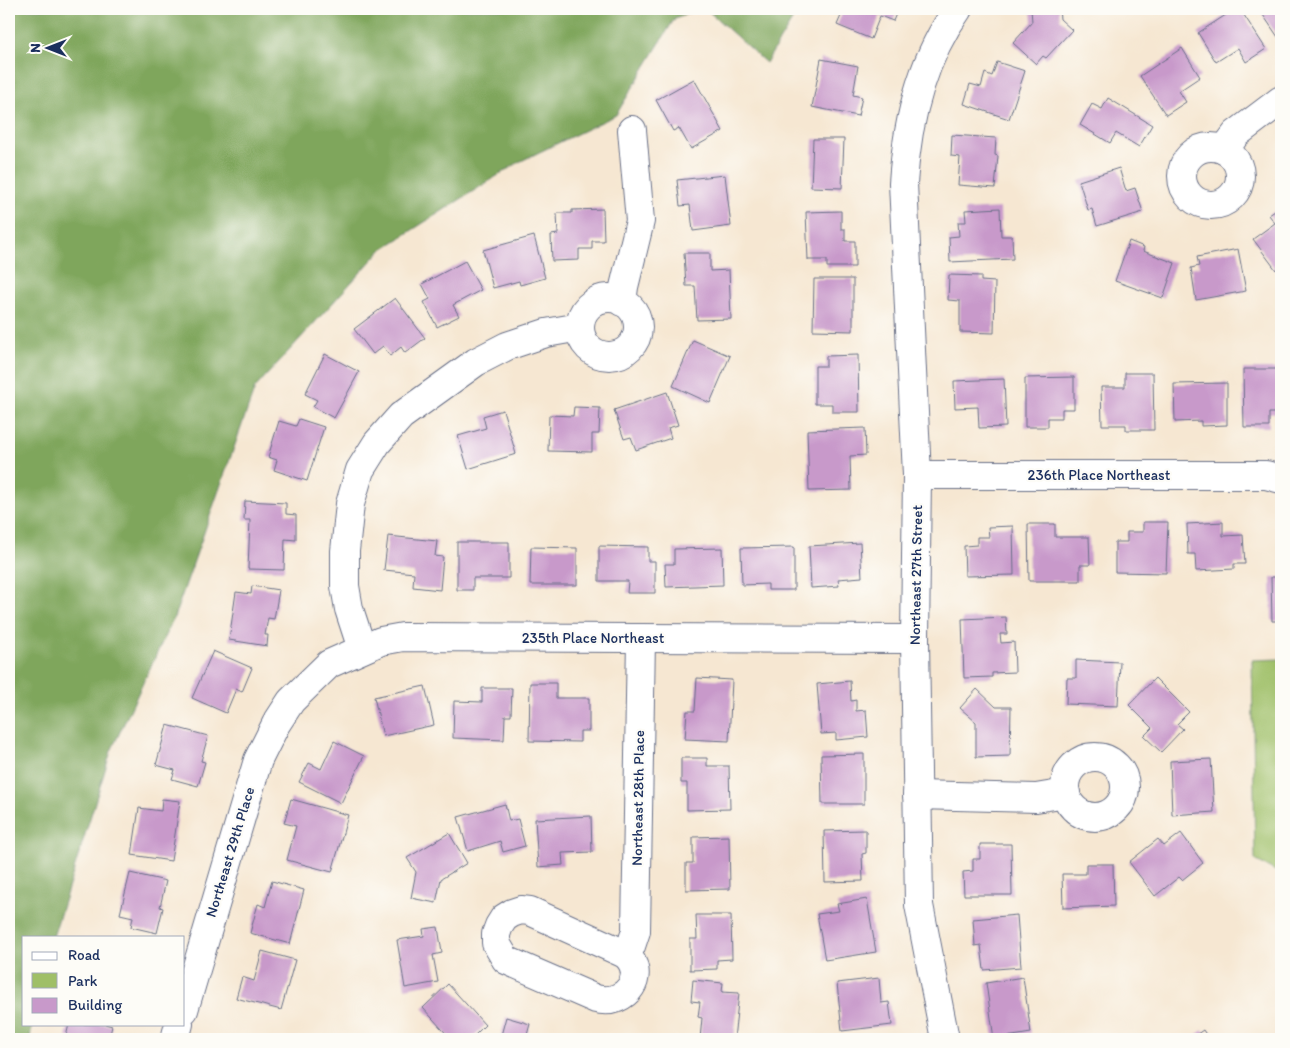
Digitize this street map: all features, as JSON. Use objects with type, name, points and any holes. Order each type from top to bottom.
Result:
[{"type":"street","name":"Northeast 27th Street","points":[[945,1039],[919,905],[915,639],[917,475],[903,183],[906,145],[913,108],[929,62],[944,28],[958,9]]},
{"type":"street","points":[[1224,150],[1236,134],[1281,100]]},
{"type":"street","points":[[622,302],[640,222],[632,130]]},
{"type":"street","points":[[603,299],[613,299],[622,302],[630,308],[635,316],[637,334],[627,350],[619,354],[601,355],[592,351],[581,336],[582,317],[594,302],[603,299]]},
{"type":"street","points":[[362,649],[349,610],[344,586],[345,551],[350,504],[360,470],[378,443],[401,416],[476,362],[507,346],[546,333],[580,327]]},
{"type":"street","name":"236th Place Northeast","points":[[917,475],[1266,475],[1281,479]]},
{"type":"street","name":"235th Place Northeast","points":[[291,701],[329,664],[381,642],[403,637],[915,639]]},
{"type":"street","name":"Northeast 28th Place","points":[[625,954],[631,946],[636,931],[641,639]]},
{"type":"street","name":"Northeast 29th Place","points":[[185,1007],[258,760],[276,724],[291,701]]},
{"type":"street","points":[[917,796],[1036,798],[1066,793]]},
{"type":"street","points":[[521,910],[530,911],[625,954],[633,965],[634,975],[632,984],[628,992],[621,997],[613,1001],[604,1001],[506,960],[496,943],[496,934],[504,918],[521,910]]},
{"type":"street","points":[[175,1039],[178,1026]]},
{"type":"green space","points":[[9,9],[700,9],[675,18],[616,115],[519,162],[381,250],[255,388],[175,615],[111,751],[53,936],[22,936],[22,1026],[32,1026],[30,1039],[9,1039]]},
{"type":"green space","points":[[706,9],[799,9],[766,63]]},
{"type":"green space","points":[[1281,659],[1281,874],[1255,860],[1252,660]]},
{"type":"building","points":[[844,9],[898,9],[893,21],[880,16],[871,39],[837,25]]},
{"type":"building","points":[[1031,9],[1059,9],[1060,19],[1072,30],[1046,58],[1043,56],[1036,64],[1013,43],[1032,22]]},
{"type":"building","points":[[1235,9],[1240,9],[1266,49],[1246,62],[1238,48],[1216,62],[1198,33]]},
{"type":"building","points":[[1259,9],[1281,9],[1281,35],[1278,37]]},
{"type":"building","points":[[1182,48],[1200,77],[1179,91],[1186,102],[1166,115],[1140,76]]},
{"type":"building","points":[[821,59],[858,66],[853,95],[862,97],[858,116],[812,107]]},
{"type":"building","points":[[997,62],[1025,71],[1009,119],[964,104],[970,84],[981,87],[985,73],[992,76]]},
{"type":"building","points":[[694,79],[723,131],[691,149],[679,128],[673,131],[656,100]]},
{"type":"building","points":[[1108,98],[1152,125],[1139,147],[1116,133],[1110,143],[1080,125],[1092,104],[1102,109]]},
{"type":"building","points":[[952,135],[996,138],[995,155],[998,156],[995,188],[958,185],[960,157],[951,156]]},
{"type":"building","points":[[813,139],[844,139],[842,188],[811,187]]},
{"type":"building","points":[[1119,168],[1126,191],[1135,188],[1143,212],[1097,226],[1092,209],[1088,210],[1079,181]]},
{"type":"building","points":[[725,175],[731,226],[693,231],[690,205],[680,206],[677,180]]},
{"type":"building","points":[[1281,207],[1281,266],[1276,270],[1253,239],[1275,223],[1269,215]]},
{"type":"building","points":[[1000,208],[1001,236],[1012,236],[1013,259],[950,262],[949,237],[959,236],[958,222],[966,222],[965,210]]},
{"type":"building","points":[[603,209],[604,241],[592,241],[592,249],[579,249],[579,260],[552,261],[551,235],[558,234],[557,213],[572,213],[572,210]]},
{"type":"building","points":[[841,211],[841,229],[845,229],[845,241],[855,241],[855,267],[827,267],[827,260],[808,260],[806,212]]},
{"type":"building","points":[[534,236],[545,278],[520,285],[519,281],[493,288],[483,250]]},
{"type":"building","points":[[1129,241],[1144,247],[1143,251],[1175,263],[1163,298],[1115,281]]},
{"type":"building","points":[[1238,249],[1246,291],[1196,300],[1191,268],[1199,266],[1197,257]]},
{"type":"building","points":[[684,253],[710,253],[710,271],[729,270],[731,319],[697,320],[695,286],[686,286]]},
{"type":"building","points":[[465,261],[481,290],[453,305],[459,316],[437,327],[424,302],[430,299],[422,284]]},
{"type":"building","points":[[949,275],[981,276],[981,281],[995,282],[994,333],[960,332],[960,301],[948,300]]},
{"type":"building","points":[[814,279],[853,279],[853,331],[813,330]]},
{"type":"building","points":[[395,298],[425,338],[405,353],[401,347],[390,356],[383,346],[373,354],[354,329]]},
{"type":"building","points":[[693,340],[730,356],[710,403],[673,386]]},
{"type":"building","points":[[325,354],[359,372],[334,418],[313,407],[317,400],[305,394]]},
{"type":"building","points":[[858,355],[859,412],[832,412],[832,404],[815,404],[815,366],[826,366],[826,356]]},
{"type":"building","points":[[1243,369],[1281,369],[1281,413],[1269,413],[1269,427],[1244,427]]},
{"type":"building","points":[[1125,373],[1153,373],[1154,430],[1126,430],[1126,425],[1102,425],[1101,387],[1125,387]]},
{"type":"building","points":[[1074,377],[1074,409],[1062,409],[1062,418],[1048,418],[1048,427],[1025,427],[1025,378]]},
{"type":"building","points":[[1004,379],[1006,427],[979,428],[978,407],[955,408],[954,381]]},
{"type":"building","points":[[1227,383],[1227,425],[1201,426],[1201,421],[1175,422],[1174,384]]},
{"type":"building","points":[[667,392],[678,425],[668,428],[671,438],[636,450],[631,437],[624,439],[614,410]]},
{"type":"building","points":[[574,407],[600,408],[599,434],[592,434],[592,452],[548,451],[549,415],[573,416]]},
{"type":"building","points":[[503,410],[516,454],[468,469],[458,436],[486,428],[483,416]]},
{"type":"building","points":[[299,419],[324,427],[307,481],[274,470],[277,460],[268,457],[279,421],[296,426]]},
{"type":"building","points":[[865,428],[866,455],[850,456],[851,490],[809,491],[807,430]]},
{"type":"building","points":[[245,501],[286,503],[286,514],[296,515],[296,540],[285,539],[284,570],[248,569],[250,520],[244,520]]},
{"type":"building","points":[[1143,522],[1168,522],[1166,573],[1115,572],[1115,542],[1127,542],[1127,532],[1143,532]]},
{"type":"building","points":[[1223,522],[1223,536],[1243,535],[1245,564],[1234,564],[1234,569],[1196,571],[1195,554],[1188,554],[1187,524]]},
{"type":"building","points":[[1028,524],[1055,524],[1055,537],[1089,537],[1090,565],[1080,565],[1080,581],[1029,581]]},
{"type":"building","points":[[1013,526],[1014,575],[965,576],[964,546],[977,545],[977,537],[989,537],[988,527]]},
{"type":"building","points":[[388,536],[437,541],[435,556],[443,557],[440,590],[413,587],[414,573],[384,570]]},
{"type":"building","points":[[457,542],[509,542],[509,578],[473,578],[473,590],[457,590]]},
{"type":"building","points":[[860,543],[862,577],[838,579],[839,586],[811,588],[809,546]]},
{"type":"building","points":[[599,546],[648,547],[648,561],[655,561],[655,593],[627,593],[628,581],[599,581]]},
{"type":"building","points":[[531,547],[577,548],[577,585],[530,585]]},
{"type":"building","points":[[794,547],[794,590],[768,590],[768,584],[742,585],[741,548]]},
{"type":"building","points":[[722,548],[723,585],[666,587],[665,564],[674,564],[674,549]]},
{"type":"building","points":[[1271,577],[1281,577],[1281,621],[1272,621]]},
{"type":"building","points":[[252,586],[279,590],[274,619],[268,618],[265,635],[268,635],[267,646],[229,640],[236,592],[251,594]]},
{"type":"building","points":[[1006,617],[1007,634],[1000,634],[1001,643],[1014,642],[1015,672],[992,673],[992,677],[964,678],[962,619]]},
{"type":"building","points":[[213,651],[252,668],[242,692],[236,689],[226,713],[192,698]]},
{"type":"building","points":[[1076,660],[1120,662],[1118,706],[1066,704],[1067,678],[1076,678]]},
{"type":"building","points":[[697,678],[732,680],[729,741],[685,739],[687,711],[695,711]]},
{"type":"building","points":[[1155,678],[1189,712],[1177,724],[1183,729],[1161,752],[1144,736],[1152,728],[1129,705]]},
{"type":"building","points":[[850,681],[851,701],[856,700],[856,711],[866,710],[868,737],[836,740],[836,733],[821,734],[817,684]]},
{"type":"building","points":[[530,683],[556,683],[556,698],[589,698],[589,731],[580,731],[580,742],[529,741]]},
{"type":"building","points":[[425,686],[434,725],[383,736],[374,697]]},
{"type":"building","points":[[482,688],[512,688],[511,716],[505,716],[504,740],[453,738],[454,701],[482,702]]},
{"type":"building","points":[[977,689],[996,707],[1011,707],[1010,756],[976,757],[976,722],[960,708]]},
{"type":"building","points":[[167,725],[208,736],[201,761],[205,762],[198,786],[172,779],[175,770],[156,765]]},
{"type":"building","points":[[334,741],[364,756],[341,803],[299,782],[309,763],[321,769]]},
{"type":"building","points":[[864,754],[864,804],[822,804],[821,755]]},
{"type":"building","points":[[681,758],[707,758],[707,766],[729,766],[730,809],[687,810],[687,783],[681,783]]},
{"type":"building","points":[[1211,759],[1214,812],[1172,815],[1170,761]]},
{"type":"building","points":[[162,799],[180,801],[171,861],[132,855],[139,808],[161,811]]},
{"type":"building","points":[[291,799],[348,815],[332,872],[287,860],[296,826],[284,823]]},
{"type":"building","points":[[505,804],[509,821],[518,819],[525,846],[503,852],[500,841],[468,851],[458,817]]},
{"type":"building","points":[[591,816],[592,852],[562,853],[563,865],[538,867],[535,819]]},
{"type":"building","points":[[866,830],[866,853],[862,854],[863,881],[825,882],[824,831]]},
{"type":"building","points":[[449,833],[467,863],[441,879],[436,903],[411,898],[416,872],[407,858]]},
{"type":"building","points":[[1181,833],[1203,863],[1182,880],[1179,877],[1155,896],[1129,862],[1158,839],[1164,846]]},
{"type":"building","points":[[729,836],[730,889],[686,890],[686,863],[693,863],[693,837]]},
{"type":"building","points":[[980,844],[1011,844],[1012,895],[964,895],[963,872],[973,871],[973,859],[980,859]]},
{"type":"building","points":[[1086,864],[1113,864],[1114,906],[1063,908],[1062,874],[1086,874]]},
{"type":"building","points":[[130,873],[166,881],[160,907],[163,908],[157,933],[131,927],[133,917],[120,914]]},
{"type":"building","points":[[272,881],[304,890],[290,944],[250,933],[258,904],[265,907]]},
{"type":"building","points":[[867,899],[876,952],[825,960],[817,914],[839,911],[837,904]]},
{"type":"building","points":[[696,915],[731,915],[732,959],[717,960],[717,969],[690,970],[690,939],[697,939]]},
{"type":"building","points":[[1017,915],[1021,967],[984,970],[981,945],[975,946],[973,919]]},
{"type":"building","points":[[438,927],[442,953],[433,955],[438,982],[405,988],[397,940],[424,936],[423,929]]},
{"type":"building","points":[[262,951],[295,960],[281,1010],[236,998],[242,977],[254,981]]},
{"type":"building","points":[[1023,977],[1031,1033],[994,1039],[986,983]]},
{"type":"building","points":[[879,978],[881,1003],[889,1002],[892,1025],[842,1031],[837,983]]},
{"type":"building","points":[[693,980],[723,983],[722,992],[739,993],[734,1039],[700,1039],[702,1018],[698,1017],[700,1002],[691,1001]]},
{"type":"building","points":[[448,984],[485,1025],[471,1039],[451,1039],[423,1008]]},
{"type":"building","points":[[506,1017],[530,1024],[527,1035],[537,1039],[500,1039]]},
{"type":"building","points":[[69,1026],[112,1026],[109,1039],[76,1039],[66,1037]]},
{"type":"building","points":[[1203,1030],[1209,1039],[1190,1039]]}]
